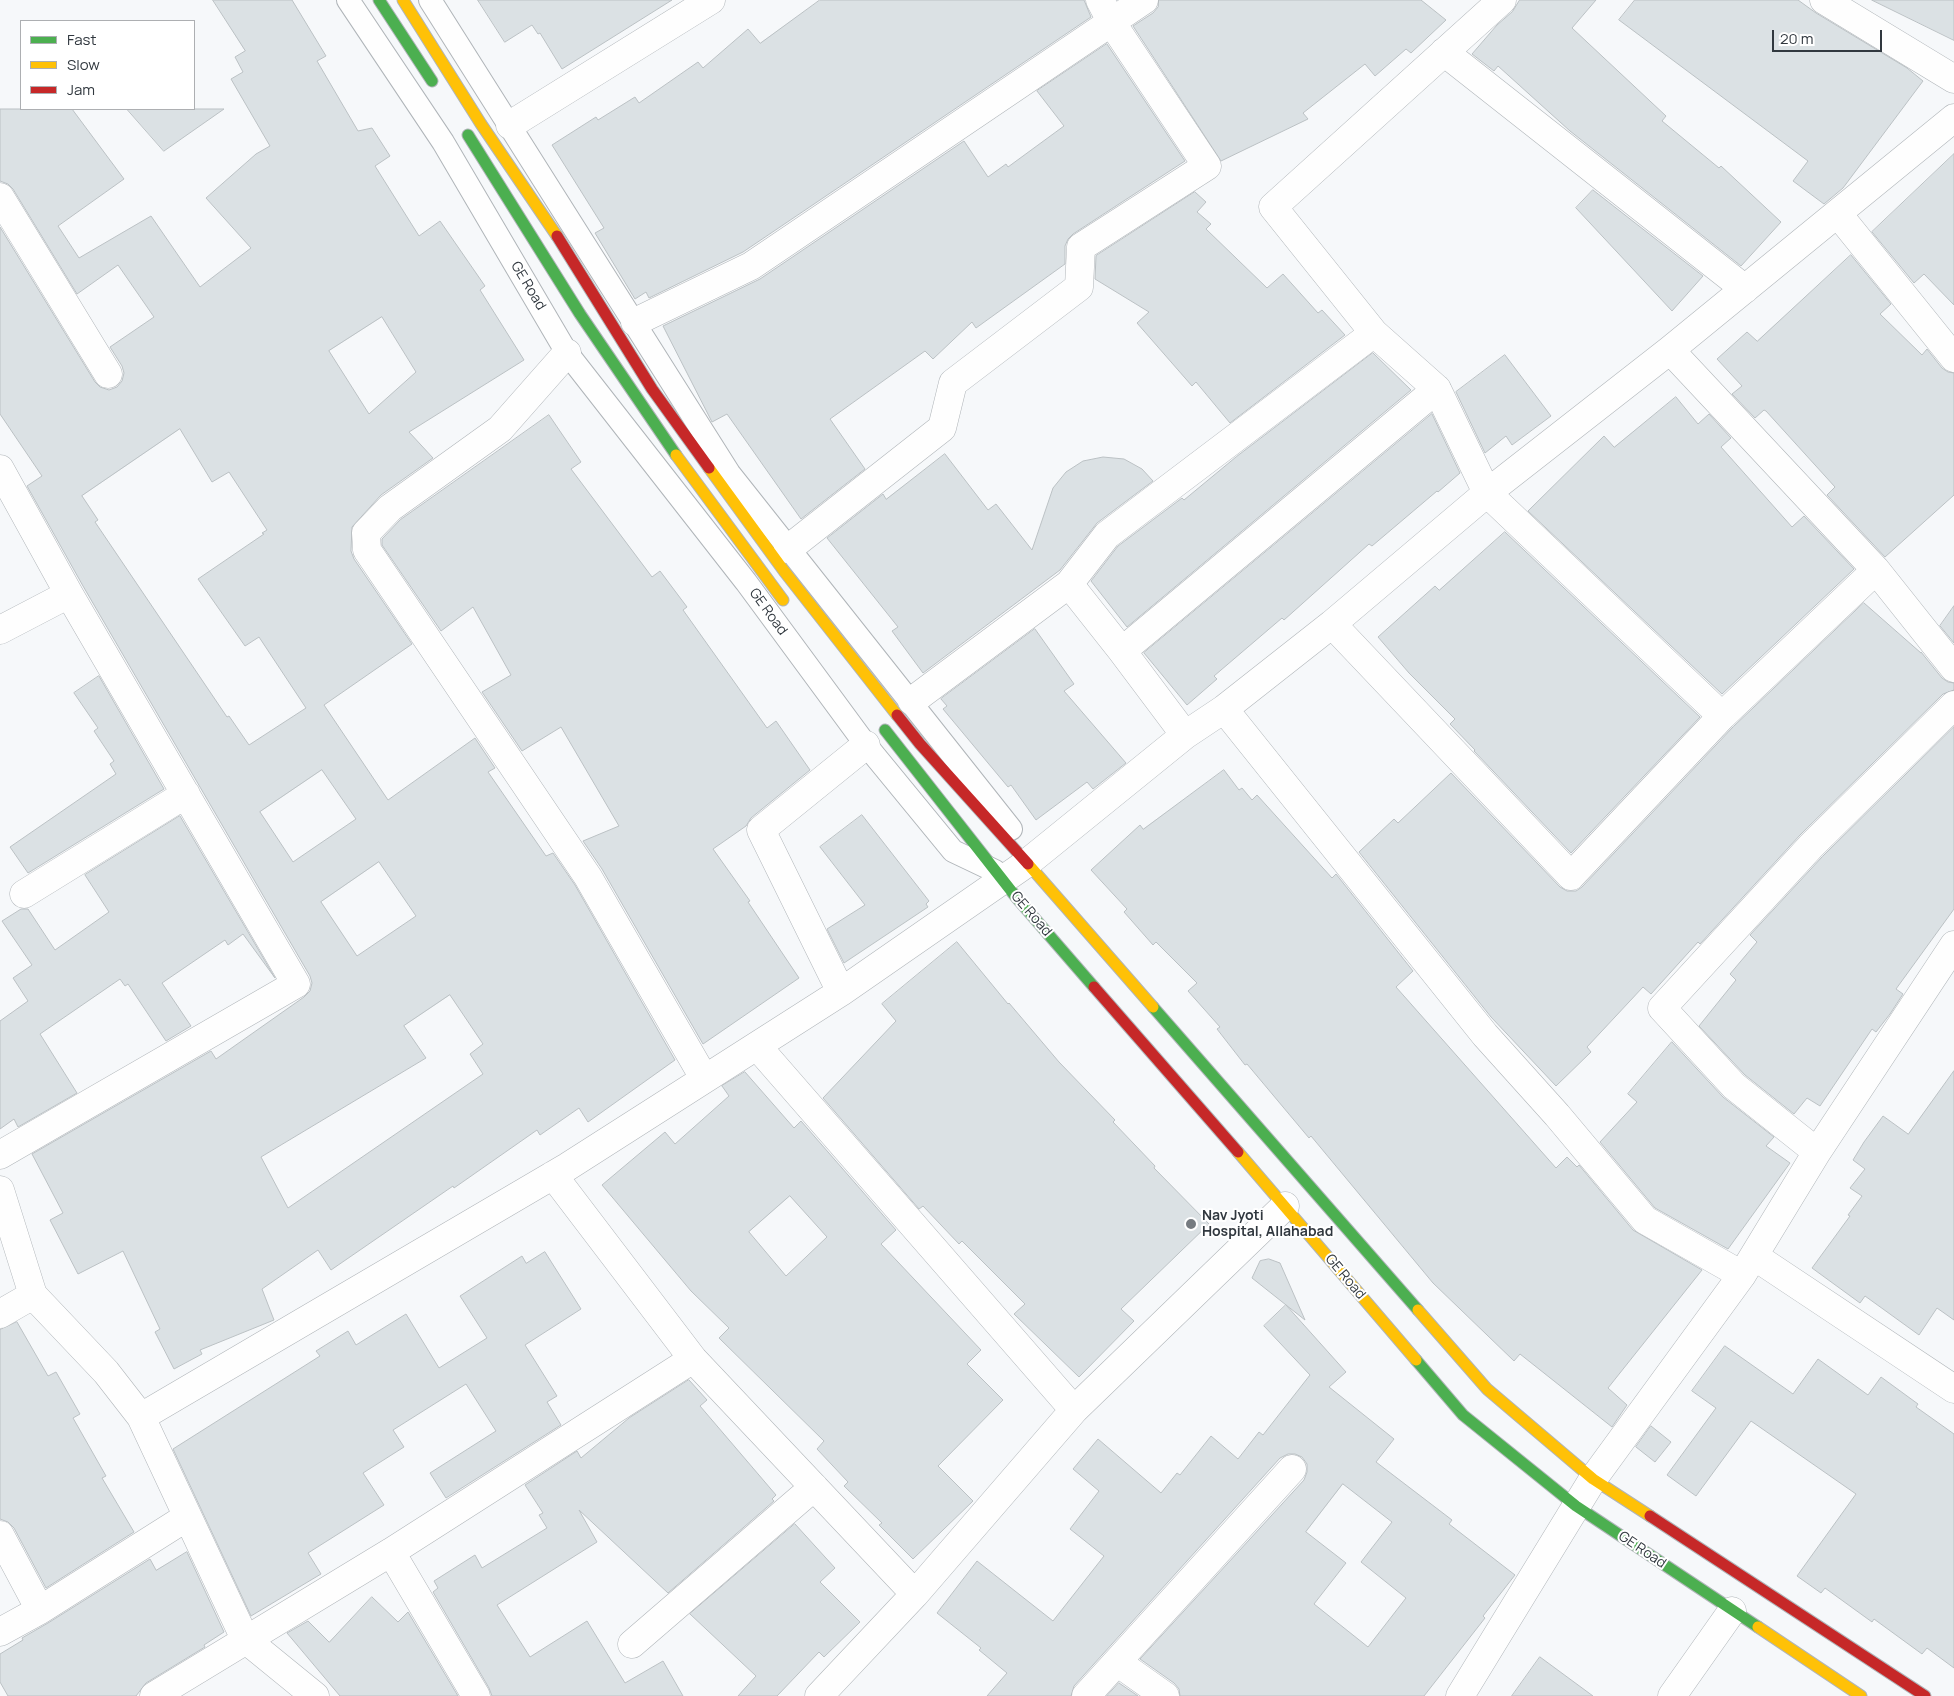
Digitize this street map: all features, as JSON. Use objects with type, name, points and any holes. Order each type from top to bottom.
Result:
[{"type":"main road","points":[[379,0],[436,87]]},
{"type":"main road","points":[[403,0],[481,124],[556,234],[652,389],[784,572],[920,744],[1487,1389],[1593,1479],[1925,1696]]},
{"type":"main road","points":[[462,127],[549,268],[629,389],[737,542],[792,613]]},
{"type":"main road","name":"GE Road","points":[[999,876],[1463,1415],[1576,1506],[1861,1696]]},
{"type":"street","points":[[510,125],[711,0]]},
{"type":"street","points":[[635,322],[751,266],[1106,12],[1144,0]]},
{"type":"street","points":[[1502,0],[1274,207],[1374,332],[1437,389],[1487,493],[1722,716]]},
{"type":"street","points":[[1824,0],[1954,79]]},
{"type":"street","points":[[788,549],[942,428],[953,383],[1079,287],[1081,247],[1207,166],[1106,12]]},
{"type":"street","points":[[1444,52],[1745,289]]},
{"type":"street","points":[[140,1417],[553,1175],[841,992],[999,876],[1026,863],[1185,735],[1224,709],[1332,624],[1487,493],[1670,350],[1954,118]]},
{"type":"street","points":[[0,197],[108,374]]},
{"type":"street","points":[[1838,214],[1954,358]]},
{"type":"street","points":[[912,701],[1069,584],[1107,535],[1374,332]]},
{"type":"street","points":[[1670,350],[1876,570],[1954,668]]},
{"type":"street","points":[[567,353],[500,429],[390,508],[366,533],[367,550],[588,877],[704,1078]]},
{"type":"street","points":[[1122,651],[1437,389]]},
{"type":"street","points":[[0,469],[69,594],[296,984],[0,1155]]},
{"type":"street","points":[[1332,624],[1571,876],[1722,716],[1876,570]]},
{"type":"street","points":[[1069,584],[1185,735]]},
{"type":"street","points":[[0,630],[69,594]]},
{"type":"street","points":[[1817,1152],[1734,1086],[1662,1008],[1811,846],[1954,705]]},
{"type":"street","points":[[1224,709],[1485,1035],[1557,1115],[1645,1220],[1748,1266],[1954,1389]]},
{"type":"street","points":[[841,992],[762,830],[872,734]]},
{"type":"street","points":[[24,894],[186,794]]},
{"type":"street","points":[[1460,1696],[1593,1479],[1748,1266],[1817,1152],[1954,945]]},
{"type":"street","points":[[758,1046],[1074,1410]]},
{"type":"street","points":[[553,1175],[693,1359],[915,1594]]},
{"type":"street","points":[[0,1190],[33,1295],[106,1372],[140,1417],[245,1639],[315,1696]]},
{"type":"street","points":[[819,1696],[915,1594],[1074,1410],[1285,1206]]},
{"type":"street","points":[[0,1314],[33,1295]]},
{"type":"street","points":[[154,1696],[391,1552],[693,1359]]},
{"type":"street","points":[[1086,1696],[1292,1469]]},
{"type":"street","points":[[632,1644],[814,1487]]},
{"type":"street","points":[[0,1632],[40,1610],[187,1517]]},
{"type":"street","points":[[0,1536],[40,1610]]},
{"type":"street","points":[[391,1552],[476,1696]]},
{"type":"street","points":[[1672,1696],[1732,1611]]},
{"type":"street","points":[[1117,1662],[1165,1696]]},
{"type":"lane","name":"GE Road","points":[[348,0],[443,142],[567,353],[746,582],[872,734],[953,851],[999,876]]},
{"type":"lane","points":[[430,0],[729,473],[788,549],[912,701],[1010,827],[1026,863]]},
{"type":"building","points":[[213,0],[292,0],[326,56],[317,61],[358,131],[372,128],[390,156],[375,166],[419,236],[440,221],[485,286],[480,290],[524,360],[409,432],[433,458],[381,495],[352,527],[351,551],[354,559],[412,644],[324,705],[388,800],[475,738],[495,768],[488,772],[546,856],[553,853],[575,885],[675,1060],[588,1122],[579,1108],[540,1135],[537,1130],[331,1270],[318,1250],[262,1289],[274,1320],[200,1350],[202,1354],[174,1369],[155,1332],[160,1329],[123,1251],[78,1274],[50,1220],[63,1213],[32,1154],[211,1051],[216,1059],[304,997],[310,991],[312,983],[310,976],[83,586],[27,486],[42,476],[0,414],[0,227],[95,382],[100,387],[109,390],[117,387],[122,381],[124,373],[122,366],[110,347],[154,317],[118,265],[77,294],[13,189],[8,184],[0,181],[0,109],[73,110],[124,179],[58,226],[79,258],[151,216],[200,287],[251,248],[206,198],[256,154],[270,146],[231,79],[243,72],[235,57],[245,51]],"holes":[[[382,317],[416,372],[369,414],[329,351]],[[180,429],[212,482],[229,472],[267,530],[262,533],[264,534],[198,579],[245,646],[259,637],[306,708],[249,745],[229,716],[227,717],[95,522],[98,520],[82,496]],[[322,770],[356,819],[293,862],[260,812]],[[379,862],[416,916],[357,956],[321,902]],[[450,995],[483,1044],[470,1054],[483,1074],[288,1208],[261,1157],[426,1058],[404,1026]]]},
{"type":"building","points":[[478,0],[672,0],[562,69],[540,33],[538,34],[532,25],[505,42]]},
{"type":"building","points":[[820,0],[1084,0],[1091,17],[743,252],[649,298],[646,292],[635,299],[595,233],[604,228],[552,145],[596,117],[598,120],[635,97],[639,103],[698,62],[703,68],[748,29],[760,43]]},
{"type":"building","points":[[1159,0],[1421,0],[1446,20],[1411,53],[1406,49],[1375,76],[1365,64],[1303,113],[1308,119],[1221,161],[1133,26],[1153,13],[1158,7]]},
{"type":"building","points":[[1520,0],[1596,0],[1572,28],[1666,116],[1662,121],[1719,168],[1721,166],[1781,222],[1741,266],[1570,131],[1498,66],[1494,71],[1472,54],[1497,25],[1512,12]]},
{"type":"building","points":[[1635,0],[1798,0],[1816,13],[1907,68],[1923,81],[1843,188],[1824,204],[1793,181],[1808,161],[1619,20]]},
{"type":"building","points":[[1872,0],[1954,0],[1954,40]]},
{"type":"building","points":[[1107,44],[1185,161],[1073,234],[1065,246],[1065,264],[976,328],[972,322],[933,359],[925,351],[830,419],[865,469],[801,519],[727,414],[712,422],[663,326],[760,279],[964,141],[988,177],[1006,164],[1008,167],[1064,126],[1037,91]]},
{"type":"building","points":[[224,109],[164,151],[128,110]]},
{"type":"building","points":[[1954,154],[1954,305],[1924,274],[1914,283],[1872,232]]},
{"type":"building","points":[[1593,190],[1703,276],[1672,311],[1576,208]]},
{"type":"building","points":[[1195,192],[1206,202],[1197,212],[1211,224],[1206,229],[1267,288],[1283,274],[1318,313],[1322,310],[1345,335],[1230,423],[1196,382],[1192,386],[1137,323],[1149,312],[1095,279],[1096,256]]},
{"type":"building","points":[[1851,255],[1891,304],[1880,314],[1922,355],[1927,349],[1942,368],[1954,373],[1954,495],[1885,557],[1827,495],[1835,487],[1766,411],[1764,410],[1755,418],[1732,394],[1742,386],[1717,359],[1747,332],[1757,341]]},
{"type":"building","points":[[1373,353],[1411,390],[1127,627],[1091,581],[1118,546],[1182,498],[1184,500],[1236,457]]},
{"type":"building","points":[[1505,355],[1551,416],[1512,445],[1506,436],[1485,453],[1456,392]]},
{"type":"building","points":[[1676,397],[1698,424],[1709,414],[1731,438],[1721,447],[1792,527],[1804,516],[1854,569],[1722,694],[1528,511],[1604,436],[1614,447]]},
{"type":"building","points":[[1432,414],[1460,473],[1372,546],[1369,544],[1284,620],[1282,618],[1214,676],[1217,679],[1187,705],[1144,653]]},
{"type":"building","points":[[549,415],[581,462],[571,469],[652,577],[660,571],[687,607],[683,610],[767,728],[776,721],[810,770],[751,818],[746,826],[713,849],[750,901],[748,902],[799,978],[703,1044],[602,869],[583,841],[619,826],[561,727],[522,751],[482,692],[511,675],[473,607],[441,631],[382,545],[382,539],[400,520]]},
{"type":"building","points":[[945,454],[988,510],[996,504],[1032,550],[1053,488],[1066,472],[1083,461],[1103,457],[1124,459],[1142,469],[1153,481],[1097,523],[1060,570],[923,673],[892,631],[898,627],[827,538],[883,494],[886,499]]},
{"type":"building","points":[[1505,532],[1700,717],[1571,853],[1474,751],[1450,724],[1455,719],[1409,673],[1378,637],[1435,586],[1439,590]]},
{"type":"building","points":[[1864,603],[1921,652],[1942,678],[1954,683],[1954,690],[1943,694],[1800,835],[1700,944],[1698,942],[1651,994],[1643,987],[1587,1047],[1591,1052],[1556,1086],[1491,1017],[1359,852],[1394,819],[1398,823],[1451,773],[1560,887],[1567,891],[1576,891],[1582,887],[1733,727]]},
{"type":"building","points":[[1954,606],[1954,643],[1940,626]]},
{"type":"building","points":[[1035,629],[1074,684],[1064,691],[1126,763],[1093,789],[1087,782],[1036,820],[1011,785],[1008,787],[943,709],[947,706],[941,699]]},
{"type":"building","points":[[99,676],[164,789],[28,873],[10,847],[116,774],[110,764],[114,761],[94,731],[98,728],[74,693]]},
{"type":"building","points":[[1954,727],[1954,909],[1896,989],[1903,994],[1890,1014],[1876,1032],[1872,1029],[1820,1106],[1807,1098],[1794,1114],[1745,1075],[1699,1026],[1736,980],[1730,974],[1757,942],[1750,935],[1822,857]]},
{"type":"building","points":[[1224,770],[1239,790],[1242,788],[1252,800],[1257,795],[1332,878],[1336,874],[1413,971],[1396,987],[1556,1168],[1567,1157],[1577,1167],[1579,1165],[1633,1230],[1702,1270],[1608,1388],[1627,1405],[1612,1427],[1520,1354],[1514,1361],[1433,1283],[1311,1136],[1309,1138],[1247,1064],[1245,1065],[1217,1029],[1220,1027],[1188,991],[1197,983],[1156,942],[1153,945],[1124,912],[1127,909],[1091,870],[1140,825],[1143,829]]},
{"type":"building","points":[[862,815],[929,901],[926,904],[928,907],[844,963],[827,929],[865,905],[820,847]]},
{"type":"building","points":[[180,816],[275,978],[243,934],[228,945],[225,940],[162,983],[191,1026],[166,1041],[128,984],[125,986],[120,979],[40,1034],[77,1093],[18,1127],[14,1119],[0,1129],[0,1021],[28,1001],[13,978],[32,965],[2,921],[21,909],[28,909],[55,950],[109,912],[85,875]]},
{"type":"building","points":[[957,942],[1059,1062],[1115,1120],[1113,1122],[1155,1166],[1154,1168],[1209,1224],[1121,1309],[1134,1321],[1079,1377],[1014,1314],[1025,1304],[962,1241],[959,1244],[923,1206],[919,1209],[823,1098],[896,1021],[882,1004]]},
{"type":"building","points":[[1672,1042],[1723,1097],[1774,1137],[1766,1146],[1790,1163],[1728,1249],[1655,1208],[1600,1142],[1637,1102],[1628,1094]]},
{"type":"building","points":[[1954,1071],[1954,1320],[1937,1308],[1919,1335],[1865,1296],[1860,1303],[1812,1268],[1850,1216],[1848,1215],[1862,1196],[1850,1188],[1865,1169],[1853,1160],[1864,1142],[1883,1116],[1908,1134]]},
{"type":"building","points":[[745,1072],[794,1128],[801,1121],[896,1230],[881,1244],[981,1350],[967,1364],[1003,1400],[938,1466],[973,1501],[913,1559],[879,1525],[882,1523],[844,1486],[848,1482],[817,1449],[824,1441],[719,1338],[729,1328],[691,1291],[602,1185],[665,1132],[675,1144],[729,1096],[722,1086]],"holes":[[[790,1196],[827,1237],[786,1276],[749,1232]]]},
{"type":"building","points":[[545,1252],[581,1309],[525,1345],[557,1396],[547,1402],[561,1425],[446,1498],[430,1473],[496,1431],[466,1384],[393,1430],[404,1447],[363,1473],[384,1505],[308,1553],[321,1574],[251,1616],[173,1449],[320,1356],[316,1351],[348,1331],[356,1345],[406,1314],[439,1368],[487,1338],[460,1296],[522,1256],[526,1263]]},
{"type":"building","points":[[1269,1259],[1280,1263],[1305,1320],[1252,1278],[1260,1261]]},
{"type":"building","points":[[1286,1305],[1346,1372],[1329,1387],[1394,1439],[1376,1462],[1452,1520],[1449,1524],[1515,1575],[1483,1616],[1485,1618],[1424,1696],[1180,1696],[1179,1689],[1174,1683],[1140,1659],[1304,1480],[1307,1464],[1302,1457],[1288,1454],[1280,1458],[1074,1686],[1071,1696],[987,1696],[1007,1673],[979,1650],[981,1648],[937,1613],[977,1561],[1053,1621],[1104,1556],[1070,1529],[1099,1491],[1073,1469],[1098,1439],[1161,1493],[1177,1473],[1180,1475],[1211,1436],[1238,1459],[1259,1432],[1263,1435],[1310,1375],[1264,1326]],"holes":[[[1343,1484],[1392,1522],[1361,1562],[1406,1598],[1368,1647],[1314,1604],[1346,1563],[1306,1532]]]},
{"type":"building","points":[[17,1322],[48,1376],[56,1372],[80,1414],[73,1418],[106,1476],[102,1478],[134,1532],[46,1588],[14,1528],[8,1522],[0,1519],[0,1330]]},
{"type":"building","points":[[1725,1346],[1793,1394],[1818,1359],[1868,1395],[1881,1377],[1918,1404],[1916,1407],[1954,1434],[1954,1668],[1927,1648],[1922,1654],[1874,1619],[1872,1622],[1825,1588],[1821,1593],[1797,1576],[1856,1494],[1751,1421],[1696,1496],[1667,1475],[1716,1408],[1692,1391]]},
{"type":"building","points":[[689,1380],[707,1400],[700,1406],[776,1495],[772,1499],[774,1501],[668,1593],[579,1510],[597,1542],[497,1605],[530,1657],[587,1621],[625,1683],[663,1661],[683,1696],[492,1696],[433,1592],[438,1588],[434,1581],[475,1555],[482,1568],[547,1528],[539,1515],[543,1513],[525,1485],[577,1451],[581,1458],[629,1418]]},
{"type":"building","points":[[1651,1426],[1671,1442],[1655,1462],[1636,1447]]},
{"type":"building","points":[[795,1524],[835,1568],[820,1582],[860,1622],[824,1657],[819,1652],[777,1696],[738,1696],[756,1676],[690,1614]]},
{"type":"building","points":[[187,1552],[224,1632],[204,1645],[205,1647],[146,1683],[136,1696],[8,1696],[0,1682],[0,1654],[23,1640],[22,1638],[150,1559],[156,1570]]},
{"type":"building","points":[[372,1597],[398,1622],[408,1612],[458,1696],[340,1696],[287,1633],[308,1621],[329,1642]]},
{"type":"building","points":[[1540,1657],[1593,1696],[1512,1696]]},
{"type":"building","points":[[1119,1683],[1138,1696],[1107,1696]]},
{"type":"traffic: fast","points":[[379,0],[432,81]]},
{"type":"traffic: fast","points":[[468,135],[580,314],[676,455]]},
{"type":"traffic: fast","points":[[885,730],[1016,897],[1094,987]]},
{"type":"traffic: fast","points":[[1153,1007],[1418,1310]]},
{"type":"traffic: fast","points":[[1416,1360],[1463,1415],[1576,1506],[1758,1627]]},
{"type":"traffic: slow","points":[[403,0],[481,124],[557,236]]},
{"type":"traffic: slow","points":[[676,455],[783,600]]},
{"type":"traffic: slow","points":[[709,468],[784,571],[897,715]]},
{"type":"traffic: slow","points":[[1028,864],[1153,1007]]},
{"type":"traffic: slow","points":[[1238,1152],[1416,1360]]},
{"type":"traffic: slow","points":[[1418,1310],[1487,1389],[1593,1479],[1650,1516]]},
{"type":"traffic: slow","points":[[1758,1627],[1861,1696]]},
{"type":"traffic: jam","points":[[557,236],[652,389],[709,468]]},
{"type":"traffic: jam","points":[[897,715],[920,744],[1028,864]]},
{"type":"traffic: jam","points":[[1094,987],[1238,1152]]},
{"type":"traffic: jam","points":[[1650,1516],[1925,1696]]},
{"type":"place","name":"Nav Jyoti Hospital, Allahabad","points":[[1191,1224]]}]
